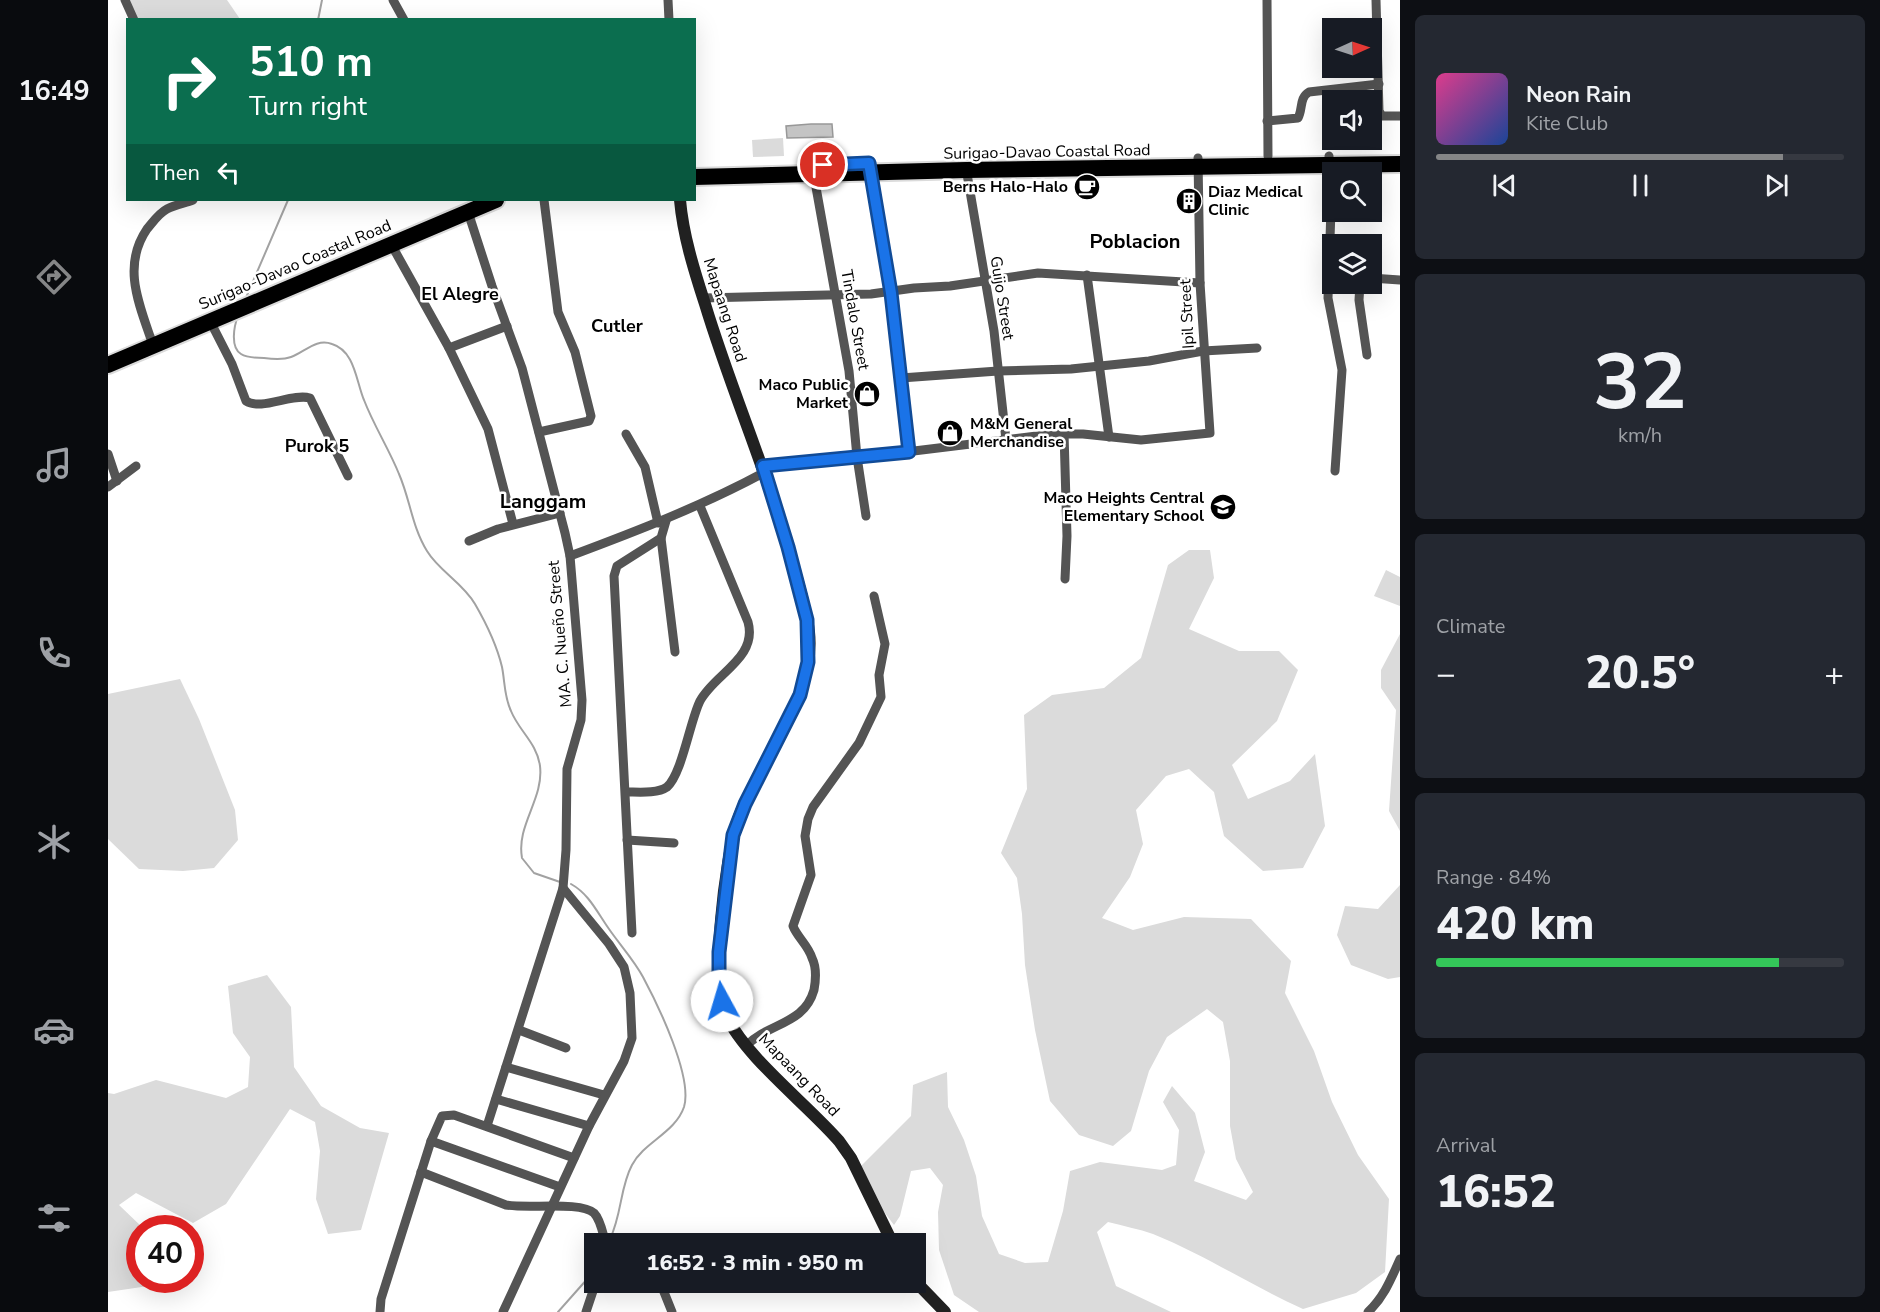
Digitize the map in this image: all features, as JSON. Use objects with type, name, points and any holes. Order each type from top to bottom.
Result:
[{"type":"highway","name":"Surigao-Davao Coastal Road","points":[[696,177],[869,168],[1329,160],[1400,155]]},
{"type":"highway","name":"Surigao-Davao Coastal Road","points":[[1198,163],[1268,156],[1400,164]]},
{"type":"highway","name":"Surigao-Davao Coastal Road","points":[[696,169],[812,170]]},
{"type":"highway","name":"Surigao-Davao Coastal Road","points":[[108,364],[494,201]]},
{"type":"street","points":[[125,0],[133,18]]},
{"type":"street","points":[[393,0],[403,18]]},
{"type":"street","points":[[668,0],[669,18]]},
{"type":"street","points":[[1267,0],[1268,156]]},
{"type":"street","points":[[1376,0],[1381,115],[1400,116]]},
{"type":"street","points":[[1267,121],[1298,118],[1305,95],[1309,92],[1379,84]]},
{"type":"street","points":[[1329,160],[1331,209],[1328,298],[1342,370],[1335,471]]},
{"type":"street","name":"Ipil Street","points":[[1108,437],[1150,440],[1210,433],[1203,351],[1198,163]]},
{"type":"street","name":"Guijo Street","points":[[965,166],[998,371],[1005,440]]},
{"type":"street","points":[[869,168],[891,293],[909,452]]},
{"type":"street","name":"Tindalo Street","points":[[812,170],[837,297],[852,393],[857,457],[866,516]]},
{"type":"street","points":[[153,345],[139,304],[133,273],[136,248],[154,220],[165,210],[188,201]]},
{"type":"street","points":[[539,432],[581,424],[589,421],[591,416],[575,352],[558,312],[544,201]]},
{"type":"street","name":"Mapaang Road","points":[[680,201],[688,248],[703,297],[723,359],[764,469],[796,575],[807,620],[809,646],[805,680],[800,695],[741,812],[731,848],[719,952],[719,987],[726,1016],[747,1045],[839,1141],[851,1158],[888,1233]]},
{"type":"street","name":"MA. C. Nueño Street","points":[[468,212],[522,368],[570,556],[582,710],[567,769],[563,888],[487,1126]]},
{"type":"street","points":[[391,244],[449,348],[488,429],[513,525]]},
{"type":"street","points":[[703,297],[837,297],[891,293],[1024,274],[1087,275],[1200,283]]},
{"type":"street","points":[[570,556],[700,506],[764,469],[1064,433],[1108,437],[1087,275]]},
{"type":"street","points":[[1382,279],[1400,280]]},
{"type":"street","points":[[1359,294],[1367,355]]},
{"type":"street","points":[[210,321],[232,364],[246,401],[254,405],[297,397],[310,398],[348,476]]},
{"type":"street","points":[[449,348],[507,326]]},
{"type":"street","points":[[901,378],[1149,361],[1203,351],[1257,348]]},
{"type":"street","points":[[1064,433],[1067,536],[1065,579]]},
{"type":"street","points":[[626,434],[645,466],[662,522],[661,538],[675,652]]},
{"type":"street","points":[[108,454],[117,481]]},
{"type":"street","points":[[108,487],[136,466]]},
{"type":"street","points":[[626,792],[656,791],[668,786],[675,773],[700,702],[737,660],[750,638],[750,628],[744,612],[700,506]]},
{"type":"street","points":[[469,541],[513,525],[560,513]]},
{"type":"street","points":[[632,933],[614,576],[617,566],[661,538]]},
{"type":"street","points":[[747,1045],[763,1032],[799,1014],[806,1008],[813,992],[815,965],[805,943],[793,926],[811,875],[806,828],[813,807],[859,743],[881,697],[879,675],[885,644],[874,596]]},
{"type":"street","points":[[627,840],[674,843]]},
{"type":"street","points":[[503,1312],[589,1126],[624,1061],[632,1038],[624,967],[609,944],[563,888]]},
{"type":"street","points":[[519,1030],[566,1048]]},
{"type":"street","points":[[506,1067],[604,1095]]},
{"type":"street","points":[[496,1099],[589,1126]]},
{"type":"street","points":[[381,1312],[381,1299],[438,1119],[445,1114],[454,1115],[574,1158]]},
{"type":"street","points":[[431,1141],[560,1187]]},
{"type":"street","points":[[420,1172],[521,1208],[579,1207],[592,1211],[597,1215],[603,1233]]},
{"type":"street","points":[[1368,1312],[1377,1303],[1389,1284],[1400,1259]]},
{"type":"street","points":[[926,1292],[945,1312]]},
{"type":"street","points":[[586,1312],[592,1293]]},
{"type":"street","points":[[664,1293],[672,1312]]},
{"type":"shaded area","points":[[122,0],[227,0],[239,18],[131,18]]},
{"type":"shaded area","points":[[783,138],[784,156],[753,157],[752,140]]},
{"type":"shaded area","points":[[1189,550],[1210,550],[1214,578],[1189,629],[1239,651],[1279,651],[1298,670],[1277,721],[1232,765],[1248,799],[1290,781],[1315,754],[1325,826],[1303,868],[1263,871],[1224,836],[1214,792],[1189,769],[1166,776],[1136,810],[1143,844],[1130,877],[1102,918],[1133,930],[1184,917],[1251,919],[1291,961],[1285,993],[1314,1051],[1332,1102],[1358,1155],[1389,1199],[1385,1272],[1356,1293],[1303,1309],[1172,1242],[1148,1232],[1108,1222],[1097,1232],[1116,1286],[1171,1312],[979,1312],[954,1295],[939,1250],[938,1212],[943,1185],[930,1168],[911,1171],[900,1216],[894,1225],[875,1200],[860,1167],[911,1116],[913,1085],[947,1072],[948,1107],[964,1140],[976,1176],[982,1216],[999,1254],[1025,1263],[1048,1262],[1063,1211],[1070,1171],[1100,1162],[1162,1170],[1176,1165],[1179,1130],[1163,1102],[1172,1086],[1195,1113],[1205,1152],[1194,1181],[1246,1200],[1253,1192],[1236,1159],[1230,1126],[1230,1061],[1223,1022],[1207,1009],[1167,1037],[1149,1071],[1131,1131],[1113,1146],[1079,1135],[1050,1101],[1035,1030],[1025,965],[1017,878],[1001,853],[1027,789],[1024,715],[1052,695],[1104,688],[1141,658],[1168,565]]},
{"type":"shaded area","points":[[1386,570],[1400,577],[1400,606],[1374,596]]},
{"type":"shaded area","points":[[1400,634],[1400,831],[1389,811],[1396,710],[1381,688],[1381,670]]},
{"type":"shaded area","points":[[180,679],[199,719],[235,810],[238,840],[214,868],[183,871],[139,869],[108,839],[108,694]]},
{"type":"shaded area","points":[[1400,885],[1400,977],[1388,979],[1351,965],[1337,935],[1345,906],[1378,909]]},
{"type":"shaded area","points":[[267,975],[291,1007],[294,1067],[321,1106],[360,1128],[389,1133],[361,1230],[328,1234],[316,1199],[320,1151],[315,1122],[290,1109],[226,1204],[204,1217],[178,1215],[136,1193],[119,1205],[129,1215],[126,1215],[126,1289],[108,1292],[108,1093],[114,1094],[156,1080],[226,1098],[248,1087],[250,1057],[233,1033],[228,986]]},
{"type":"building","points":[[832,124],[833,137],[787,138],[786,126]]},
{"type":"building","name":"Diaz Medical Clinic","points":[[1183,191],[1192,191],[1192,211],[1183,211]]},
{"type":"waterway","points":[[318,18],[322,0]]},
{"type":"waterway","points":[[245,300],[288,201]]},
{"type":"waterway","points":[[238,316],[234,342],[235,347],[243,355],[255,358],[285,359],[316,344],[326,343],[340,348],[350,360],[368,410],[399,474],[422,542],[432,558],[475,604],[494,643],[502,667],[509,705],[514,718],[532,744],[540,766],[538,790],[523,834],[522,858],[534,873],[560,882]]},
{"type":"waterway","points":[[571,884],[592,904],[643,977],[672,1041],[684,1078],[684,1107],[680,1116],[667,1131],[637,1157],[632,1165],[625,1182],[613,1233]]},
{"type":"waterway","points":[[558,1312],[584,1283]]},
{"type":"place","name":"Berns Halo-Halo","points":[[1087,187]]},
{"type":"place","name":"Diaz Medical Clinic","points":[[1189,201]]},
{"type":"place","name":"Maco Public Market","points":[[867,394]]},
{"type":"place","name":"M&M General Merchandise","points":[[950,433]]},
{"type":"place","name":"Maco Heights Central Elementary School","points":[[1223,507]]},
{"type":"district","name":"Poblacion","points":[[1135,241]]},
{"type":"district","name":"El Alegre","points":[[460,294]]},
{"type":"district","name":"Cutler","points":[[617,326]]},
{"type":"district","name":"Purok 5","points":[[317,446]]},
{"type":"district","name":"Langgam","points":[[543,501]]},
{"type":"route","points":[[722,1001],[719,987],[719,952],[733,835],[745,804],[800,695],[808,662],[807,620],[763,466],[909,452],[891,293],[869,163],[823,165]]}]
